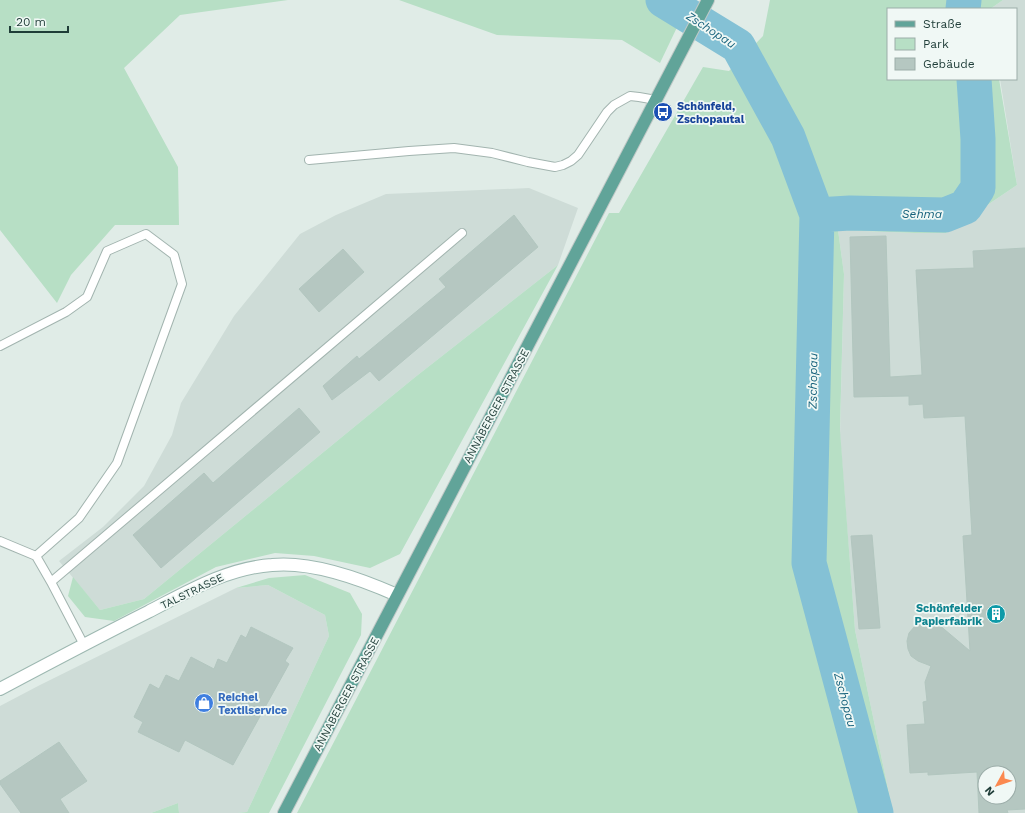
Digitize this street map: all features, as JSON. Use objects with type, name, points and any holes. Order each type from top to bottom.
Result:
[{"type":"main road","name":"ANNABERGER STRASSE","points":[[284,813],[708,0]]},
{"type":"main road","name":"TALSTRASSE","points":[[0,689],[84,644],[192,590],[227,574],[252,567],[273,564],[296,564],[327,570],[398,594]]},
{"type":"lane","points":[[309,160],[454,148],[492,153],[555,167],[571,161],[578,155],[607,112],[614,105],[630,96],[639,96],[656,100]]},
{"type":"lane","points":[[0,346],[66,312],[88,297],[107,251],[146,234],[174,255],[182,284],[117,463],[79,518],[36,556]]},
{"type":"lane","points":[[51,582],[462,234]]},
{"type":"lane","points":[[0,541],[36,556],[84,644]]},
{"type":"shaded area","points":[[1003,0],[1025,0],[1025,813],[893,813],[855,630],[840,435],[844,274],[838,230],[946,233],[1017,185],[1000,80],[1017,80],[1017,8],[991,8]]},
{"type":"shaded area","points":[[529,188],[578,208],[558,265],[414,378],[144,599],[100,610],[59,561],[103,527],[144,486],[172,435],[181,403],[234,316],[300,234],[336,215],[386,194]]},
{"type":"shaded area","points":[[268,585],[325,615],[329,636],[247,812],[179,813],[178,803],[151,813],[0,813],[0,706],[236,588]]},
{"type":"green space","points":[[0,0],[288,0],[180,15],[124,68],[178,167],[179,225],[115,225],[71,275],[57,303],[0,230]]},
{"type":"green space","points":[[399,0],[690,0],[660,63],[622,40],[497,35]]},
{"type":"green space","points":[[770,0],[1003,0],[991,8],[887,8],[887,80],[999,80],[1017,185],[946,233],[838,230],[844,274],[840,430],[855,630],[893,813],[297,813],[609,213],[619,213],[703,67],[729,71],[763,36]]},
{"type":"green space","points":[[558,265],[400,554],[370,568],[314,556],[275,553],[216,567],[114,621],[85,617],[68,596],[73,577],[100,610],[144,599],[414,378]]},
{"type":"green space","points":[[305,575],[350,593],[362,614],[361,635],[269,813],[237,813],[247,812],[329,636],[325,615],[268,585],[236,588],[269,578]]},
{"type":"green space","points":[[178,803],[179,813],[151,813]]},
{"type":"building","points":[[514,215],[538,247],[379,381],[370,371],[332,400],[323,386],[357,356],[359,359],[446,287],[439,279]]},
{"type":"building","points":[[886,236],[890,377],[922,375],[916,270],[974,268],[973,251],[1025,248],[1025,809],[1007,810],[1008,813],[979,813],[979,805],[1017,805],[1017,765],[977,765],[977,772],[928,775],[928,772],[910,773],[907,725],[925,724],[923,702],[927,701],[925,682],[931,666],[918,661],[911,656],[907,641],[909,633],[915,626],[922,622],[938,624],[970,651],[963,536],[972,535],[965,416],[924,418],[923,404],[909,405],[909,396],[854,397],[850,237]]},
{"type":"building","points":[[343,249],[364,272],[319,312],[299,289]]},
{"type":"building","points":[[299,408],[320,432],[161,568],[133,535],[204,473],[213,483]]},
{"type":"building","points":[[872,535],[880,628],[859,629],[851,536]]},
{"type":"building","name":"Reichel Textilservice","points":[[251,627],[293,648],[285,661],[289,664],[233,765],[185,740],[179,752],[138,732],[143,722],[134,717],[150,684],[159,689],[166,675],[179,681],[191,657],[214,669],[218,659],[227,663],[241,635],[246,638]]},
{"type":"building","points":[[59,742],[87,781],[60,799],[69,813],[21,813],[0,784],[0,781]]},
{"type":"waterway","name":"Zschopau","points":[[663,0],[738,46],[788,137],[817,215],[809,563],[876,813]]},
{"type":"waterway","name":"Sehma","points":[[963,8],[964,0]]},
{"type":"waterway","name":"Sehma","points":[[817,215],[850,213],[945,215],[965,207],[978,188],[978,139],[974,80]]},
{"type":"place","name":"Schönfeld, Zschopautal","points":[[663,112]]},
{"type":"place","name":"Schönfelder Papierfabrik","points":[[996,614]]},
{"type":"place","name":"Reichel Textilservice","points":[[204,703]]}]
